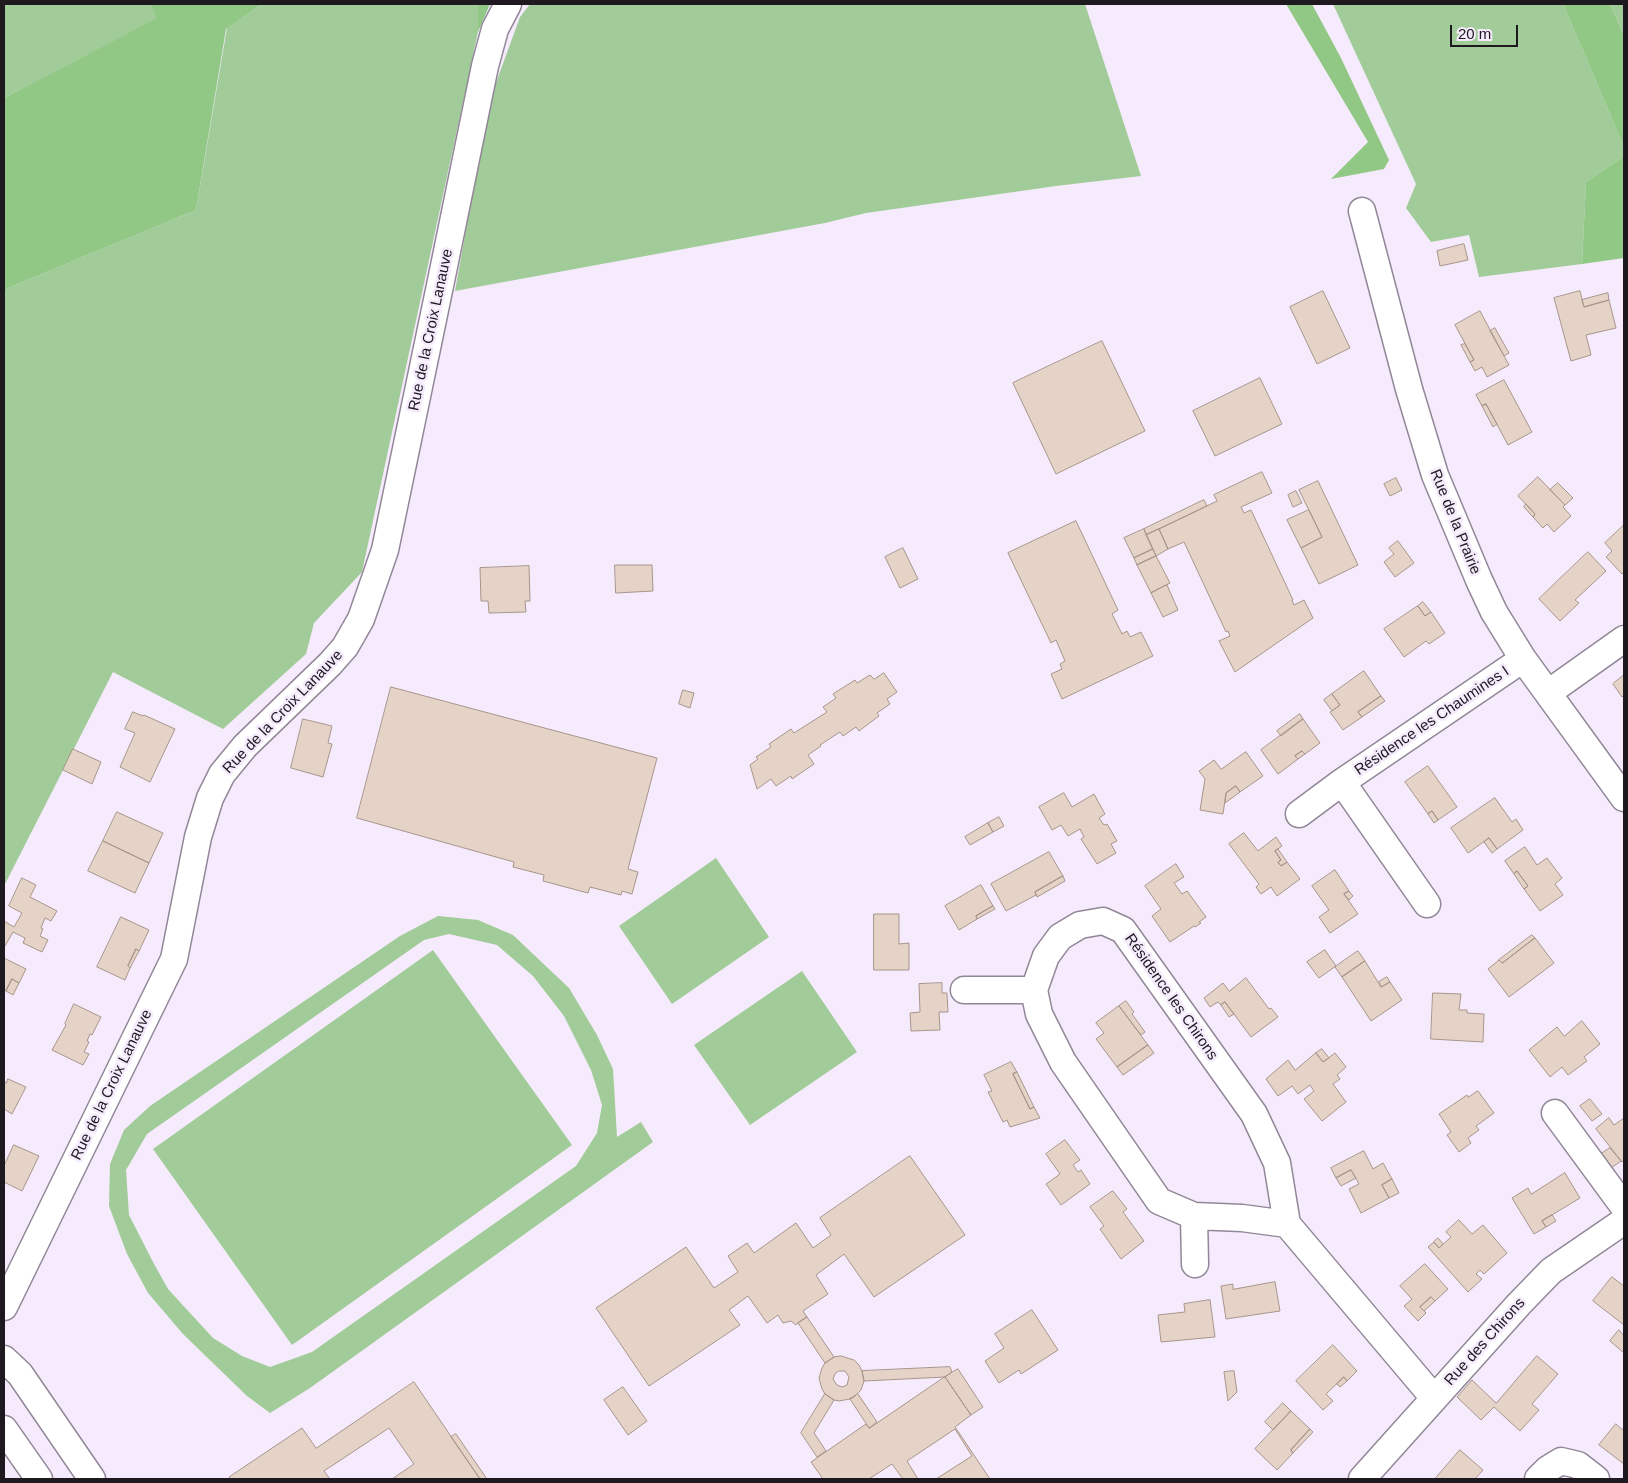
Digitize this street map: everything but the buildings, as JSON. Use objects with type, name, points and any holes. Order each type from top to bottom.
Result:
[{"type":"street","name":"Rue de la Croix Lanauve","points":[[4,1307],[174,959],[198,838],[210,798],[222,774],[245,746],[345,647],[361,619],[384,550],[484,66],[495,29],[508,4]]},
{"type":"street","name":"Rue de la Prairie","points":[[1362,211],[1434,475],[1494,612],[1523,659],[1624,798]]},
{"type":"street","points":[[1548,692],[1624,639]]},
{"type":"street","name":"Résidence les Chaumines I","points":[[1299,814],[1342,782],[1523,659]]},
{"type":"street","name":"Résidence les Chaumines I","points":[[1342,782],[1427,904]]},
{"type":"street","name":"Résidence les Chirons","points":[[1034,990],[1046,956],[1060,937],[1080,925],[1102,922],[1123,930],[1254,1114],[1277,1163],[1287,1224]]},
{"type":"street","points":[[964,990],[1034,990],[1039,1014],[1063,1062],[1159,1201],[1194,1216],[1242,1218],[1287,1224],[1434,1398]]},
{"type":"street","points":[[1555,1113],[1624,1207]]},
{"type":"street","points":[[1194,1216],[1195,1264]]},
{"type":"street","name":"Rue des Chirons","points":[[1362,1479],[1519,1304],[1551,1272],[1624,1221]]},
{"type":"street","points":[[4,1359],[20,1374],[92,1479]]},
{"type":"street","points":[[4,1428],[39,1479]]},
{"type":"street","points":[[1538,1479],[1548,1469],[1561,1462],[1578,1465],[1596,1479]]},
{"type":"green space","points":[[4,4],[150,4],[158,18],[4,98]]},
{"type":"green space","points":[[150,4],[262,4],[226,29],[196,210],[8,288],[4,295],[4,98],[157,18]]},
{"type":"green space","points":[[262,4],[478,4],[478,32],[362,572],[314,623],[306,654],[223,729],[113,672],[4,886],[4,295],[8,288],[196,210],[227,28]]},
{"type":"green space","points":[[478,4],[490,4],[478,32]]},
{"type":"green space","points":[[530,4],[1085,4],[1141,176],[866,213],[825,223],[455,291],[489,102],[520,17]]},
{"type":"green space","points":[[1286,4],[1312,4],[1341,58],[1389,160],[1384,169],[1331,179],[1368,142]]},
{"type":"green space","points":[[1333,4],[1563,4],[1624,147],[1624,156],[1586,182],[1582,264],[1479,277],[1469,235],[1431,242],[1406,208],[1416,184]]},
{"type":"green space","points":[[1563,4],[1610,4],[1624,35],[1624,147]]},
{"type":"green space","points":[[1610,4],[1624,4],[1624,35]]},
{"type":"green space","points":[[1624,156],[1624,258],[1582,264],[1586,182]]},
{"type":"green space","points":[[716,858],[769,937],[672,1004],[619,926]]},
{"type":"green space","points":[[438,916],[478,920],[513,935],[569,988],[597,1035],[613,1069],[617,1137],[641,1122],[653,1142],[310,1388],[270,1413],[247,1396],[183,1334],[148,1293],[127,1254],[109,1206],[110,1164],[124,1130],[150,1106],[400,936]],"holes":[[[449,934],[497,945],[533,976],[564,1016],[591,1070],[602,1105],[597,1133],[576,1166],[312,1352],[270,1367],[242,1356],[213,1338],[168,1289],[129,1215],[126,1170],[147,1134],[424,940]]]},
{"type":"green space","points":[[433,950],[572,1145],[292,1345],[153,1149]]},
{"type":"green space","points":[[802,971],[857,1052],[750,1125],[694,1045]]}]
